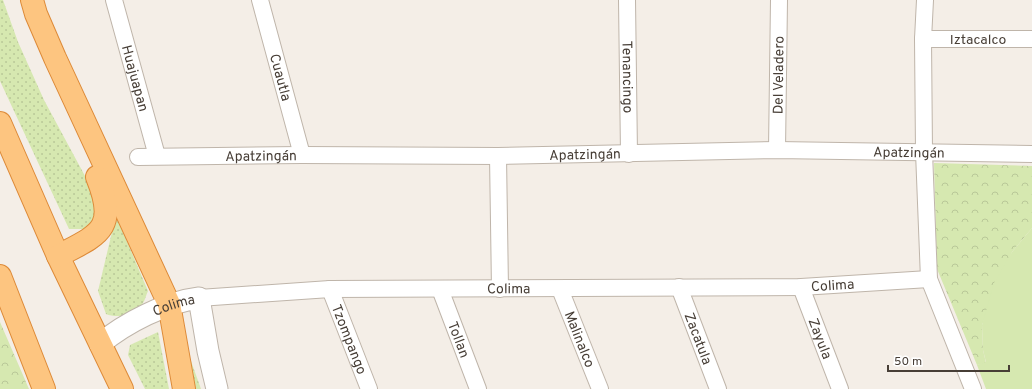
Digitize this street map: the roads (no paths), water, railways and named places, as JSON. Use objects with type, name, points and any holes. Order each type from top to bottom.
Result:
[{"type":"highway","points":[[21,0],[52,79],[85,149],[104,195],[106,205],[105,220],[97,233],[90,239],[58,256]]},
{"type":"highway","points":[[32,0],[36,14],[55,58],[169,304],[184,389]]},
{"type":"highway","points":[[0,123],[58,256],[122,389]]},
{"type":"highway","points":[[0,276],[44,389]]},
{"type":"street","name":"Huajuapan","points":[[114,0],[157,156]]},
{"type":"street","name":"Cuautla","points":[[260,0],[302,155]]},
{"type":"street","name":"Tenancingo","points":[[627,0],[629,154]]},
{"type":"street","name":"Del Veladero","points":[[777,150],[779,0]]},
{"type":"street","points":[[925,0],[923,39],[924,152],[929,279],[973,389]]},
{"type":"street","name":"Iztacalco","points":[[923,39],[1032,39]]},
{"type":"street","name":"Apatzingán","points":[[138,157],[302,155],[498,156],[777,150],[1032,154]]},
{"type":"street","points":[[498,156],[500,289]]},
{"type":"street","name":"Colima","points":[[100,344],[115,331],[169,304],[199,298],[330,289],[801,287],[929,279]]},
{"type":"street","name":"Zacatula","points":[[679,287],[718,389]]},
{"type":"street","name":"Zayula","points":[[801,287],[840,389]]},
{"type":"street","name":"Tzompango","points":[[330,289],[368,389]]},
{"type":"street","name":"Tollan","points":[[440,289],[478,389]]},
{"type":"street","name":"Malinalco","points":[[560,289],[600,389]]},
{"type":"street","points":[[199,298],[208,351],[217,389]]}]
